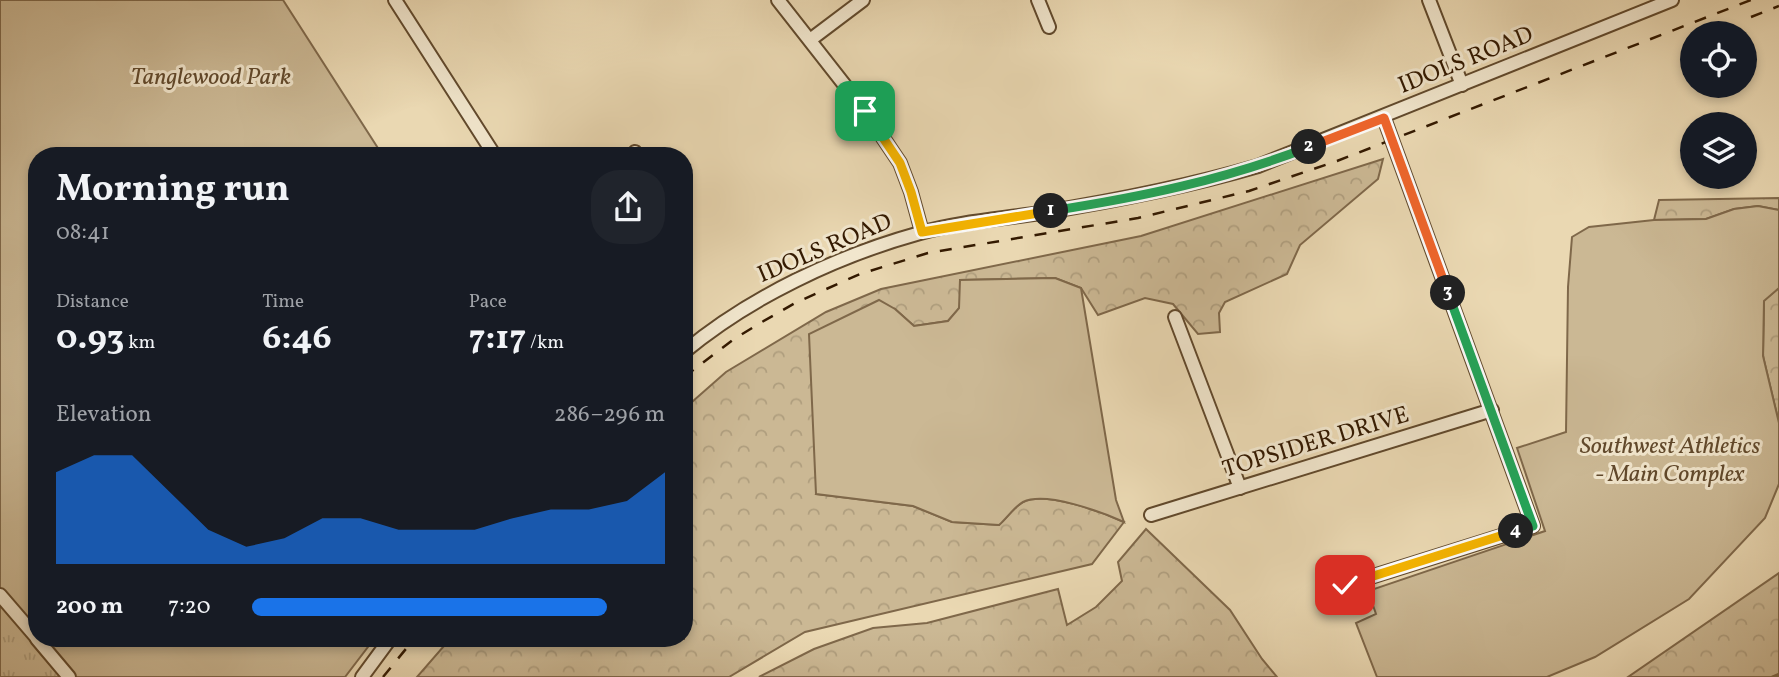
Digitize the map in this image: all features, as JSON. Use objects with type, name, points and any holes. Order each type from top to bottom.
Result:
[{"type":"street","points":[[395,0],[489,147]]},
{"type":"street","points":[[778,0],[865,111],[900,163],[922,232]]},
{"type":"street","points":[[810,40],[863,0]]},
{"type":"street","points":[[1038,0],[1049,27]]},
{"type":"street","points":[[1429,0],[1462,85]]},
{"type":"street","name":"IDOLS ROAD","points":[[693,345],[759,299],[864,251],[922,232],[1139,197],[1258,166],[1384,118],[1672,0]]},
{"type":"street","points":[[1345,585],[1533,526],[1384,118]]},
{"type":"street","points":[[1175,317],[1240,488]]},
{"type":"street","name":"TOPSIDER DRIVE","points":[[1151,516],[1492,410]]},
{"type":"street","points":[[0,595],[28,628]]},
{"type":"street","points":[[44,647],[69,677]]},
{"type":"street","points":[[362,677],[384,647]]},
{"type":"green space","name":"Tanglewood Park","points":[[0,0],[283,0],[377,147],[28,147],[28,637],[0,604]]},
{"type":"green space","points":[[1383,159],[1378,179],[1300,245],[1287,274],[1225,302],[1219,313],[1220,332],[1198,334],[1173,304],[1145,298],[1098,315],[1081,288],[1055,278],[961,280],[960,308],[948,321],[914,326],[895,309],[816,494],[913,506],[952,522],[999,525],[1017,506],[1033,499],[1074,504],[1124,522],[1092,564],[805,632],[729,677],[417,677],[443,647],[693,647],[693,401],[726,372],[826,312],[881,289],[1141,236]]},
{"type":"green space","points":[[1779,198],[1779,210],[1758,206],[1734,209],[1706,219],[1654,220],[1659,200]]},
{"type":"green space","name":"Southwest Athletics - Main Complex","points":[[1758,206],[1779,210],[1779,288],[1764,301],[1763,356],[1779,423],[1779,484],[1765,518],[1689,599],[1595,657],[1547,677],[1377,677],[1356,623],[1376,614],[1368,591],[1545,531],[1517,448],[1566,432],[1568,287],[1572,237],[1589,227],[1654,220],[1706,219],[1734,209]]},
{"type":"green space","points":[[1055,278],[1081,288],[1116,500],[1124,522],[1074,504],[1045,499],[1023,502],[999,525],[952,522],[913,506],[816,494],[809,334],[879,300],[895,309],[914,326],[948,321],[959,308],[960,280]]},
{"type":"green space","points":[[1779,288],[1779,423],[1763,356],[1764,300]]},
{"type":"green space","points":[[1146,529],[1230,610],[1277,677],[759,677],[814,649],[873,628],[927,623],[1058,589],[1067,625],[1096,607],[1122,581],[1118,562]]},
{"type":"green space","points":[[1779,573],[1779,677],[1628,677]]},
{"type":"green space","points":[[0,604],[28,637],[28,647],[37,647],[62,677],[0,677]]},
{"type":"green space","name":"Tanglewood Park","points":[[37,647],[368,647],[345,677],[62,677]]},
{"type":"waterway","points":[[1772,677],[1779,674]]},
{"type":"railway","points":[[693,370],[762,322],[795,303],[860,274],[928,253],[1138,218],[1249,191],[1337,161],[1751,0]]},
{"type":"railway","points":[[1751,17],[1779,6]]},
{"type":"railway","points":[[383,677],[407,647]]},
{"type":"route","points":[[865,111],[900,163],[922,232],[1139,197],[1199,183],[1258,166],[1384,118],[1533,526],[1345,585]]}]
